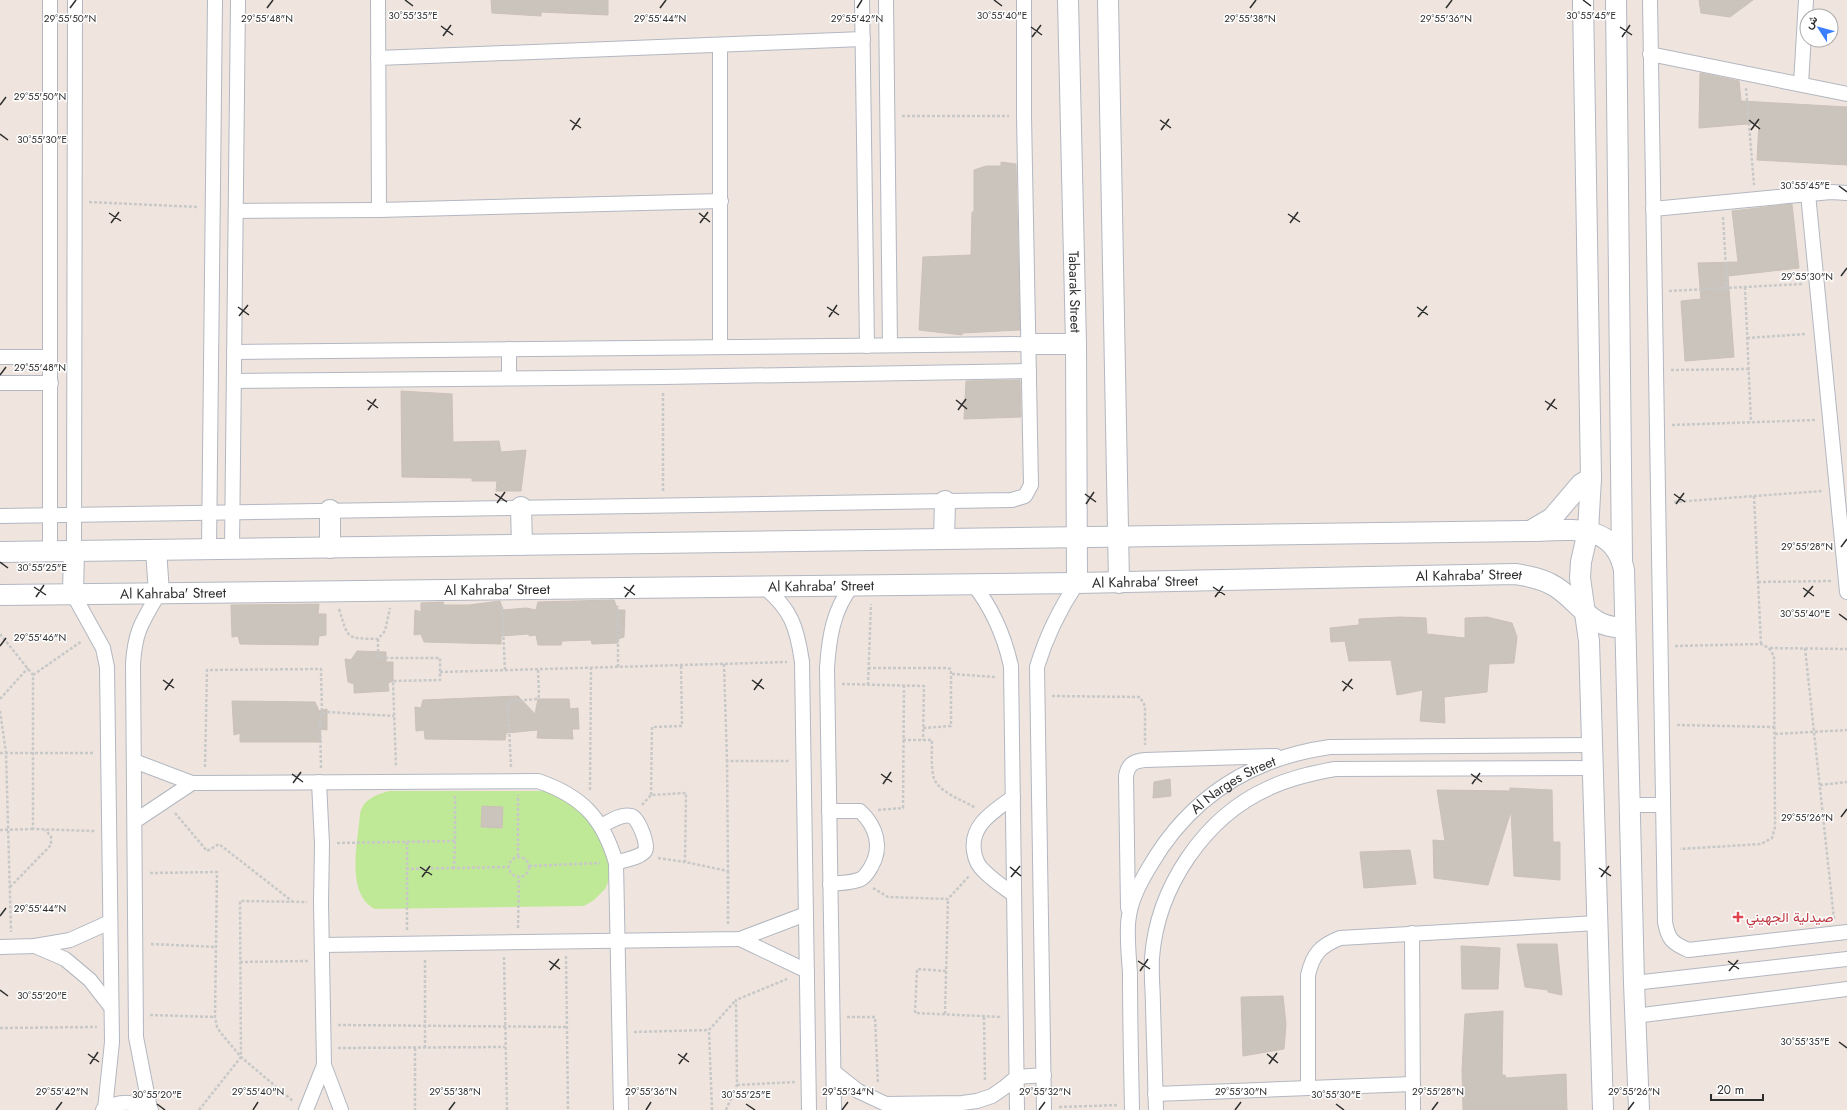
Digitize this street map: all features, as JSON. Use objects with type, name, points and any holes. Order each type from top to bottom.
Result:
[{"type":"street","points":[[50,0],[50,551]]},
{"type":"street","points":[[75,0],[73,594],[104,648],[107,667],[112,1042],[104,1109],[116,1104],[127,1102],[139,1104],[150,1109]]},
{"type":"street","points":[[209,549],[215,0]]},
{"type":"street","points":[[232,549],[238,0]]},
{"type":"street","points":[[378,0],[379,210]]},
{"type":"street","points":[[862,0],[867,346]]},
{"type":"street","points":[[886,0],[890,345]]},
{"type":"street","points":[[0,516],[1019,499],[1030,490],[1031,485],[1024,116],[1024,0]]},
{"type":"street","name":"Tabarak Street","points":[[1068,0],[1076,344],[1077,583]]},
{"type":"street","points":[[1108,0],[1119,583]]},
{"type":"street","points":[[1583,0],[1591,478],[1588,531],[1581,562],[1581,595],[1588,641],[1603,1110]]},
{"type":"street","points":[[1616,0],[1622,560],[1624,570],[1634,983],[1639,1110]]},
{"type":"street","points":[[1650,0],[1664,922],[1668,935],[1676,945],[1688,950],[1841,933]]},
{"type":"street","points":[[1801,84],[1806,0]]},
{"type":"street","points":[[378,58],[863,39]]},
{"type":"street","points":[[720,45],[720,347]]},
{"type":"street","points":[[1650,54],[1847,94]]},
{"type":"street","points":[[1653,209],[1831,192],[1847,193]]},
{"type":"street","points":[[1808,194],[1846,586]]},
{"type":"street","points":[[236,210],[379,210],[721,201]]},
{"type":"street","points":[[212,296],[235,296]]},
{"type":"street","points":[[234,352],[1076,344]]},
{"type":"street","points":[[508,350],[509,378]]},
{"type":"street","points":[[0,358],[50,357]]},
{"type":"street","points":[[234,381],[663,377],[1029,371]]},
{"type":"street","points":[[0,383],[50,383]]},
{"type":"street","points":[[1529,531],[1552,518],[1581,484],[1591,478]]},
{"type":"street","points":[[944,501],[944,539]]},
{"type":"street","points":[[521,507],[522,545]]},
{"type":"street","points":[[330,510],[330,548]]},
{"type":"street","points":[[0,552],[1588,531],[1604,537],[1612,544],[1622,560]]},
{"type":"street","points":[[150,1109],[136,1037],[134,646],[139,628],[159,593],[156,550]]},
{"type":"street","name":"Al Kahraba' Street","points":[[0,595],[1119,583],[1515,574],[1529,576],[1555,586],[1595,621],[1602,625],[1617,628],[1625,627]]},
{"type":"street","points":[[1044,1109],[1037,668],[1057,615],[1077,583]]},
{"type":"street","points":[[973,584],[984,599],[1001,631],[1011,666],[1017,1110]]},
{"type":"street","points":[[834,1110],[829,811],[829,645],[841,599],[852,586]]},
{"type":"street","points":[[764,587],[779,600],[791,618],[799,640],[802,662],[809,1110]]},
{"type":"street","name":"Al Narges Street","points":[[1132,1107],[1129,916],[1143,879],[1162,845],[1188,815],[1218,790],[1251,769],[1288,755],[1330,747],[1591,745]]},
{"type":"street","points":[[1129,916],[1126,776],[1127,770],[1131,764],[1144,760],[1288,755]]},
{"type":"street","points":[[134,761],[198,782],[538,781],[557,788],[574,798],[589,810],[601,826],[610,844],[616,863],[621,1110]]},
{"type":"street","name":"Al Narges Street","points":[[1156,1110],[1152,958],[1158,923],[1170,889],[1188,858],[1210,830],[1237,807],[1267,789],[1300,776],[1335,769],[1592,768]]},
{"type":"street","points":[[135,821],[164,801],[198,782]]},
{"type":"street","points":[[320,782],[324,1065],[341,1110]]},
{"type":"street","points":[[1013,797],[990,815],[977,829],[974,838],[974,852],[979,865],[985,873],[1014,895]]},
{"type":"street","points":[[1630,805],[1662,805]]},
{"type":"street","points":[[829,811],[860,811],[868,818],[874,828],[877,840],[877,851],[874,862],[868,872],[860,880],[830,884]]},
{"type":"street","points":[[601,826],[625,816],[631,816],[636,819],[647,846],[645,851],[640,855],[616,863]]},
{"type":"street","points":[[322,945],[734,939],[806,914]]},
{"type":"street","points":[[5,947],[35,946],[70,940],[110,922]]},
{"type":"street","points":[[1308,1088],[1308,975],[1311,962],[1318,951],[1328,943],[1340,938],[1597,923]]},
{"type":"street","points":[[1412,933],[1413,1110]]},
{"type":"street","points":[[734,939],[807,971]]},
{"type":"street","points":[[35,946],[65,959],[90,980],[111,1007]]},
{"type":"street","points":[[1634,983],[1847,959]]},
{"type":"street","points":[[1635,1016],[1847,990]]},
{"type":"street","points":[[302,1108],[324,1065]]},
{"type":"street","points":[[834,1072],[858,1091],[886,1104],[962,1103],[985,1098],[1005,1087],[1017,1077],[1044,1075]]},
{"type":"street","points":[[1155,1094],[1413,1084]]},
{"type":"path","points":[[1745,73],[1755,199]]},
{"type":"path","points":[[887,116],[1024,116]]},
{"type":"path","points":[[74,201],[213,207]]},
{"type":"path","points":[[1722,202],[1727,288]]},
{"type":"path","points":[[1654,292],[1816,283]]},
{"type":"path","points":[[1745,287],[1751,422]]},
{"type":"path","points":[[1747,338],[1821,333]]},
{"type":"path","points":[[1655,370],[1749,369]]},
{"type":"path","points":[[663,377],[663,505]]},
{"type":"path","points":[[1656,425],[1829,419]]},
{"type":"path","points":[[1657,503],[1836,490]]},
{"type":"path","points":[[1754,496],[1761,644]]},
{"type":"path","points":[[1758,582],[1846,586]]},
{"type":"path","points":[[618,588],[618,667]]},
{"type":"path","points":[[502,590],[505,670]]},
{"type":"path","points":[[333,591],[349,636],[353,639],[378,639]]},
{"type":"path","points":[[393,591],[385,631],[378,639],[378,655],[380,658],[440,658],[440,680],[393,681],[396,782]]},
{"type":"path","points":[[868,685],[870,604],[877,604]]},
{"type":"path","points":[[33,675],[95,632]]},
{"type":"path","points":[[0,634],[33,675],[33,829]]},
{"type":"path","points":[[1660,647],[1761,644],[1769,648],[1847,649]]},
{"type":"path","points":[[1663,850],[1761,844],[1772,838],[1776,827],[1774,656],[1769,648]]},
{"type":"path","points":[[1805,648],[1820,784],[1841,933]]},
{"type":"path","points":[[440,672],[802,662]]},
{"type":"path","points":[[724,664],[728,871],[734,939]]},
{"type":"path","points":[[631,816],[651,795],[652,727],[682,726],[681,665]]},
{"type":"path","points":[[0,699],[28,668]]},
{"type":"path","points":[[589,810],[591,668]]},
{"type":"path","points":[[868,668],[951,669],[951,726],[923,728]]},
{"type":"path","points":[[198,782],[207,670],[321,669],[322,714],[320,720],[320,782]]},
{"type":"path","points":[[518,856],[515,781],[508,706],[509,703],[512,702],[538,699],[540,695],[538,669]]},
{"type":"path","points":[[952,674],[1011,678]]},
{"type":"path","points":[[828,684],[924,686],[923,740]]},
{"type":"path","points":[[860,811],[903,808],[904,686]]},
{"type":"path","points":[[1038,696],[1140,697],[1145,706],[1144,760]]},
{"type":"path","points":[[0,711],[6,753],[10,887],[5,947]]},
{"type":"path","points":[[322,714],[327,712],[394,716]]},
{"type":"path","points":[[1661,724],[1774,727]]},
{"type":"path","points":[[1775,734],[1847,730]]},
{"type":"path","points":[[903,740],[932,740],[933,776],[938,785],[946,792],[990,815]]},
{"type":"path","points":[[0,753],[108,753]]},
{"type":"path","points":[[727,761],[804,761]]},
{"type":"path","points":[[454,868],[455,782]]},
{"type":"path","points":[[1820,784],[1847,782]]},
{"type":"path","points":[[651,795],[686,793],[685,862]]},
{"type":"path","points":[[164,801],[207,851],[219,844],[293,902]]},
{"type":"path","points":[[0,830],[33,829],[109,831]]},
{"type":"path","points":[[10,887],[51,845],[51,836],[45,830]]},
{"type":"path","points":[[322,844],[455,841]]},
{"type":"path","points":[[407,842],[407,944]]},
{"type":"path","points":[[640,855],[728,871]]},
{"type":"path","points":[[518,856],[524,858],[529,866]]},
{"type":"path","points":[[509,867],[512,860],[518,856]]},
{"type":"path","points":[[529,866],[616,863]]},
{"type":"path","points":[[945,1014],[948,899],[979,865]]},
{"type":"path","points":[[519,877],[527,872],[529,866]]},
{"type":"path","points":[[406,869],[509,867]]},
{"type":"path","points":[[509,867],[513,874],[519,877]]},
{"type":"path","points":[[135,873],[217,872],[215,1017],[217,1027],[241,1057],[302,1108]]},
{"type":"path","points":[[518,942],[519,877]]},
{"type":"path","points":[[860,880],[888,897],[948,899]]},
{"type":"path","points":[[199,1110],[241,1057],[240,901],[321,903]]},
{"type":"path","points":[[503,942],[507,1110]]},
{"type":"path","points":[[566,942],[568,1110]]},
{"type":"path","points":[[136,943],[216,947]]},
{"type":"path","points":[[425,944],[425,1048]]},
{"type":"path","points":[[240,962],[322,960]]},
{"type":"path","points":[[946,971],[917,969],[916,1013],[1016,1018]]},
{"type":"path","points":[[712,1110],[709,1030],[736,1000],[807,971]]},
{"type":"path","points":[[726,1110],[737,1084],[736,1000]]},
{"type":"path","points":[[137,1015],[215,1017]]},
{"type":"path","points":[[833,1016],[875,1017],[878,1101]]},
{"type":"path","points":[[984,1017],[985,1098]]},
{"type":"path","points":[[323,1025],[567,1028]]},
{"type":"path","points":[[0,1028],[111,1027]]},
{"type":"path","points":[[620,1033],[709,1030]]},
{"type":"path","points":[[324,1048],[505,1047]]},
{"type":"path","points":[[415,1048],[415,1110]]},
{"type":"path","points":[[737,1084],[808,1081]]},
{"type":"path","points":[[1044,1109],[1132,1107]]},
{"type":"green space","points":[[389,791],[548,791],[569,799],[593,826],[602,844],[611,870],[610,878],[605,889],[594,900],[584,906],[375,909],[366,902],[360,892],[357,879],[356,852],[360,814],[367,801],[375,796]]},
{"type":"building","points":[[491,0],[608,0],[608,15],[541,12],[541,16],[492,13]]},
{"type":"building","points":[[1699,0],[1753,0],[1730,17],[1701,13]]},
{"type":"building","points":[[1700,73],[1739,81],[1741,101],[1847,107],[1847,165],[1757,160],[1759,123],[1699,128]]},
{"type":"building","points":[[1001,162],[1016,164],[1020,330],[962,333],[962,335],[919,330],[923,257],[971,255],[972,212],[974,212],[974,170],[986,166],[1001,166]]},
{"type":"building","points":[[1792,204],[1799,268],[1728,276],[1734,357],[1685,361],[1681,301],[1701,299],[1698,263],[1738,262],[1732,211]]},
{"type":"building","points":[[1020,380],[1021,417],[964,419],[966,381]]},
{"type":"building","points":[[401,391],[452,394],[453,442],[499,441],[501,452],[526,450],[521,491],[496,491],[497,481],[472,481],[472,478],[402,477]]},
{"type":"building","points":[[614,600],[618,610],[625,610],[624,637],[618,639],[618,643],[592,644],[591,640],[562,641],[561,645],[538,645],[536,635],[529,636],[529,634],[501,636],[501,644],[424,642],[421,634],[414,635],[415,610],[421,612],[421,603],[443,602],[444,605],[469,605],[500,601],[503,610],[526,608],[536,610],[538,602]]},
{"type":"building","points":[[319,604],[318,614],[326,614],[326,635],[319,636],[318,645],[240,644],[238,636],[232,637],[231,605]]},
{"type":"building","points":[[1400,617],[1426,618],[1427,634],[1465,638],[1465,618],[1487,617],[1512,623],[1517,637],[1514,663],[1489,664],[1487,692],[1444,697],[1445,723],[1420,721],[1423,690],[1397,695],[1391,660],[1349,661],[1345,641],[1331,642],[1330,628],[1359,625],[1359,619]]},
{"type":"building","points":[[357,651],[386,652],[386,662],[393,662],[393,681],[388,683],[389,691],[354,693],[354,684],[348,682],[345,659],[351,660]]},
{"type":"building","points":[[518,696],[535,714],[538,699],[569,699],[570,709],[578,708],[579,729],[572,729],[573,739],[537,738],[538,730],[506,733],[505,740],[425,739],[424,730],[416,731],[415,707],[421,708],[423,700]]},
{"type":"building","points":[[232,701],[315,702],[319,711],[327,709],[327,730],[320,729],[321,742],[240,742],[240,733],[234,735]]},
{"type":"building","points":[[1170,779],[1171,796],[1153,798],[1154,782]]},
{"type":"building","points":[[1510,788],[1552,790],[1553,842],[1560,842],[1560,880],[1514,876],[1511,811],[1488,885],[1434,878],[1433,840],[1445,841],[1437,790],[1510,791]]},
{"type":"building","points":[[482,806],[503,807],[502,828],[481,827]]},
{"type":"building","points":[[1410,850],[1416,884],[1364,888],[1360,852]]},
{"type":"building","points":[[1517,944],[1557,944],[1562,995],[1548,992],[1548,990],[1525,987]]},
{"type":"building","points":[[1461,946],[1500,948],[1498,989],[1462,989]]},
{"type":"building","points":[[1283,996],[1286,1024],[1284,1049],[1243,1056],[1241,997]]},
{"type":"building","points":[[1503,1011],[1502,1075],[1505,1075],[1506,1078],[1566,1074],[1567,1110],[1463,1110],[1462,1070],[1465,1014]]},
{"type":"place","name":"صيدلية الجهيني","points":[[1738,917]]}]
